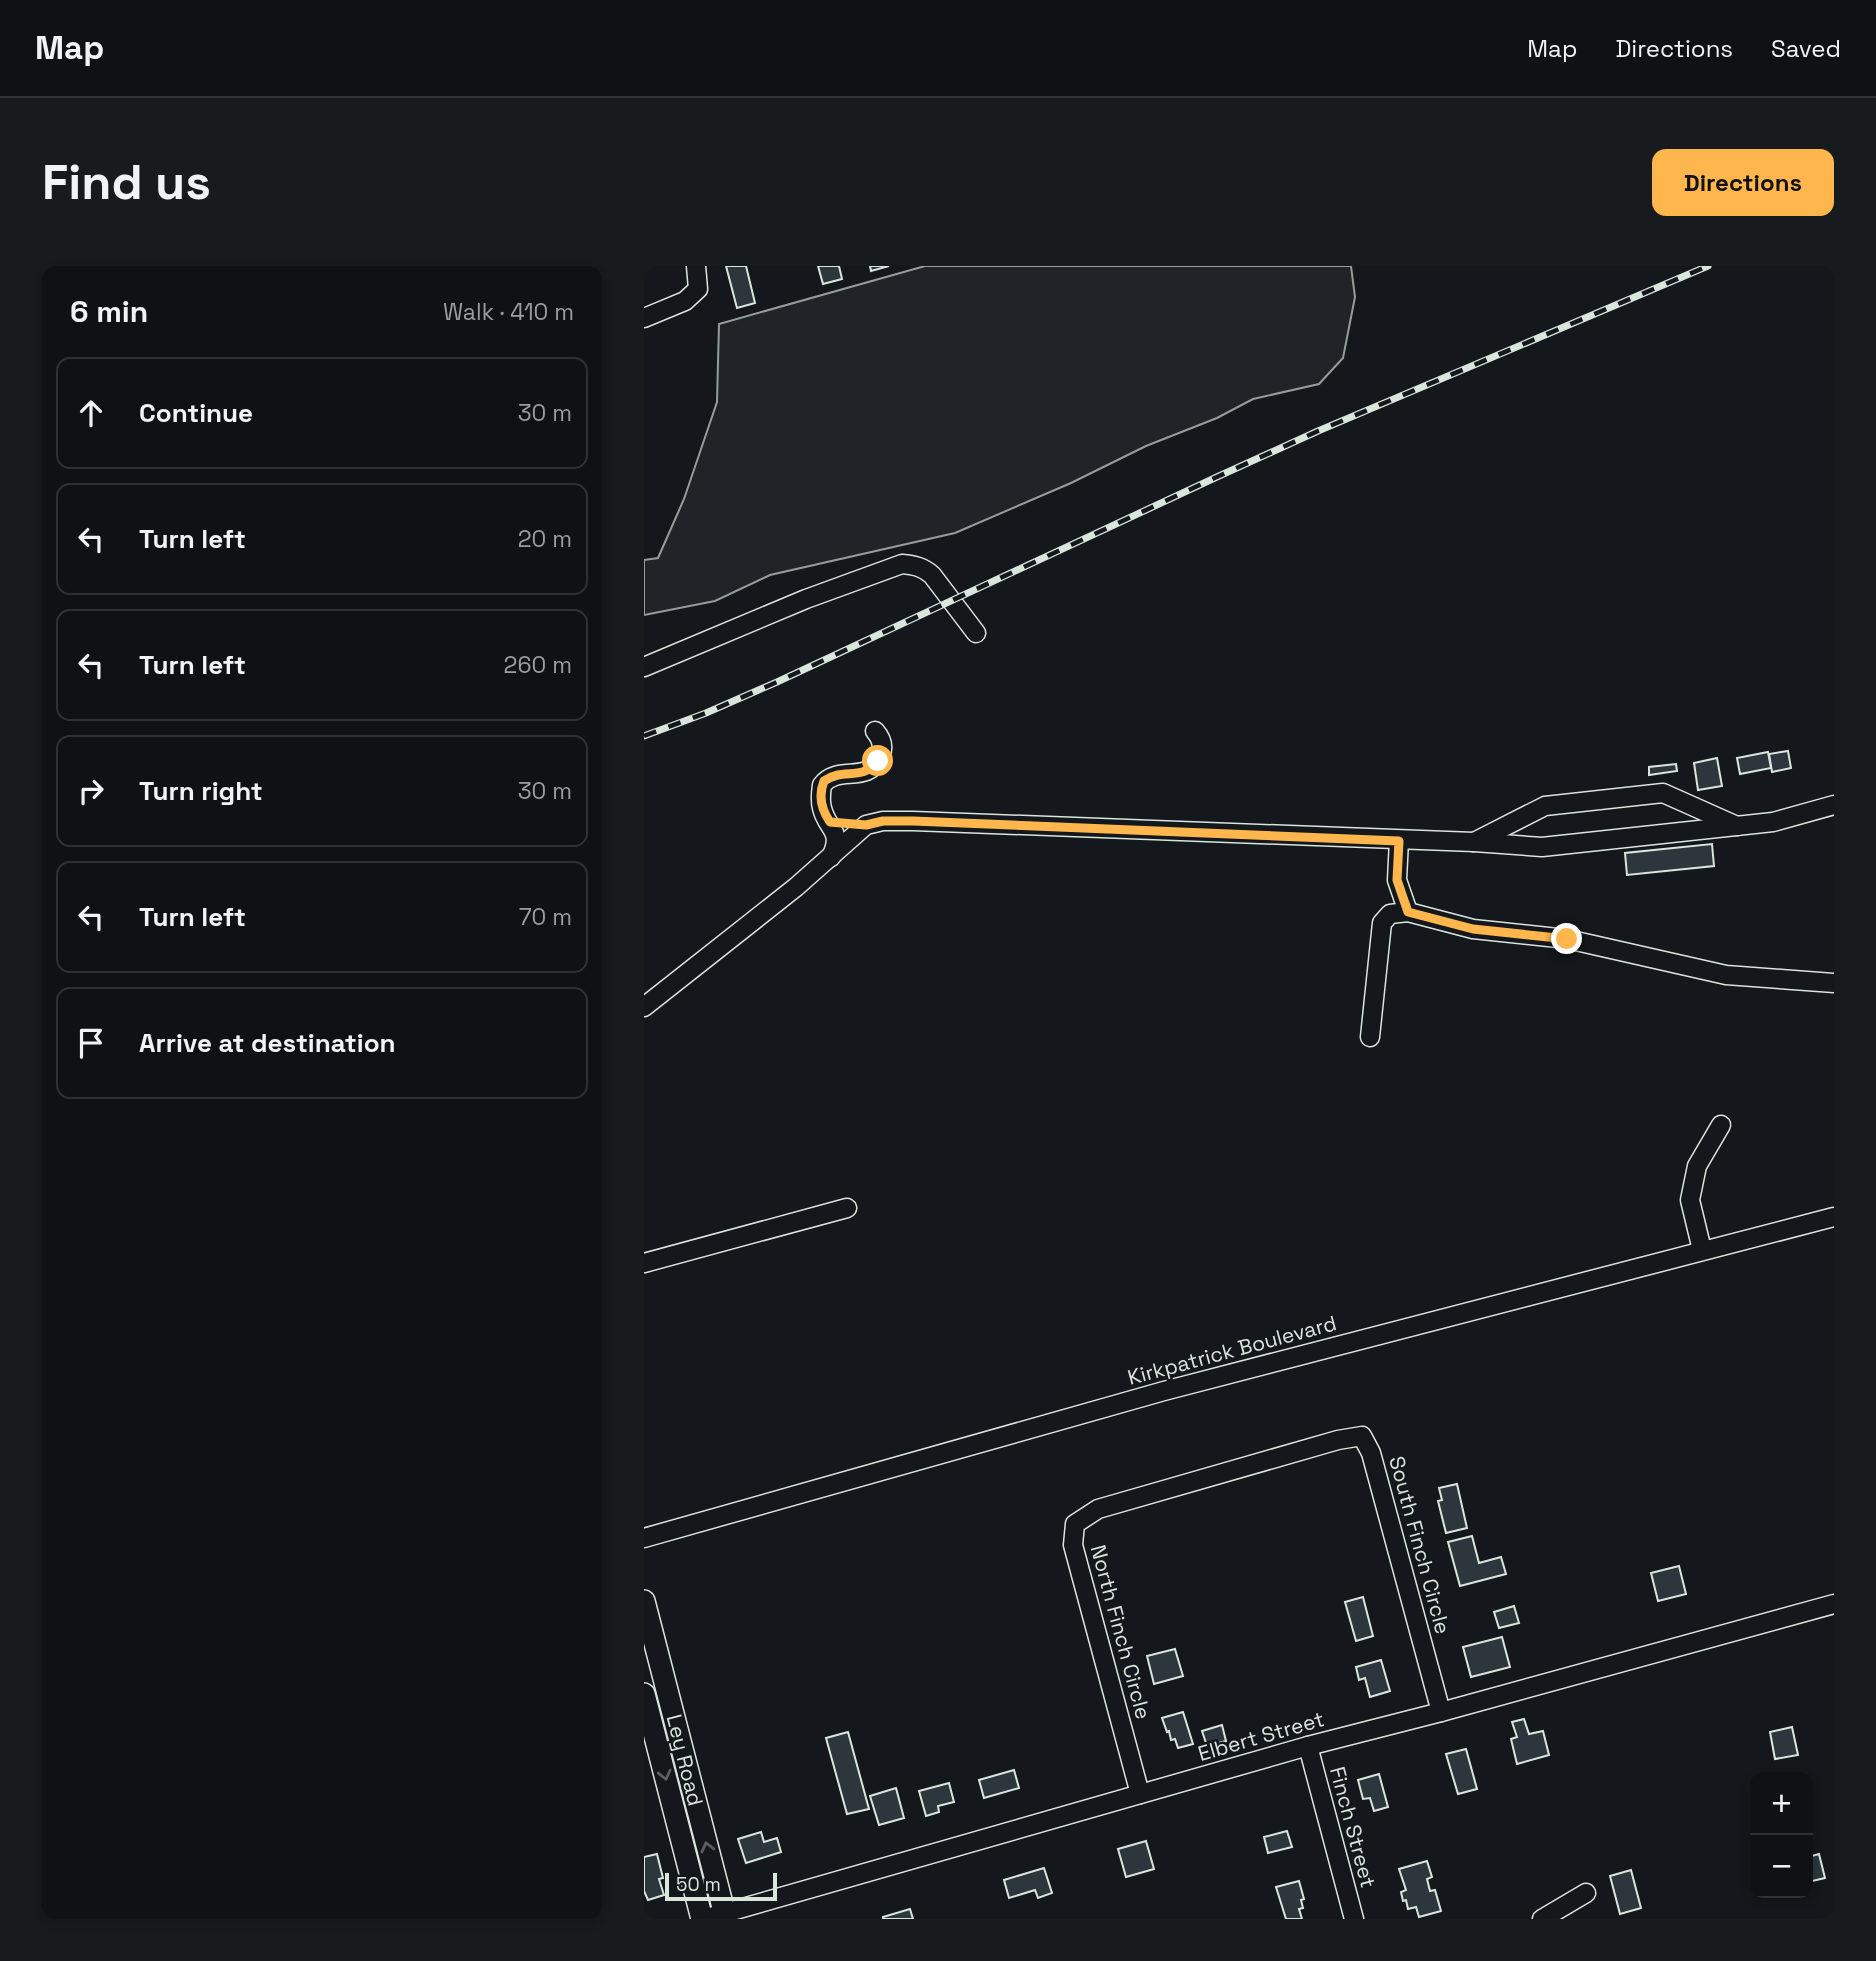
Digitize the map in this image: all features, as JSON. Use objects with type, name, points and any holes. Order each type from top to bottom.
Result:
[{"type":"main road","name":"Ley Road","points":[[644,1601],[725,1916]]},
{"type":"main road","name":"Ley Road","points":[[645,1700],[703,1919]]},
{"type":"street","points":[[644,318],[685,301],[698,289],[696,266]]},
{"type":"street","points":[[644,667],[806,599],[902,565],[925,569],[932,575],[976,633]]},
{"type":"street","points":[[831,857],[836,839],[821,806],[822,785],[832,776],[866,772],[873,768],[882,750],[880,736],[876,731]]},
{"type":"street","points":[[1474,842],[1545,806],[1663,793],[1738,826]]},
{"type":"street","points":[[830,822],[866,825],[883,821],[913,821],[1474,842],[1542,847],[1773,822],[1834,804]]},
{"type":"street","points":[[644,1007],[796,887],[866,825]]},
{"type":"street","points":[[1399,841],[1397,880],[1408,912]]},
{"type":"street","points":[[1370,1037],[1382,923],[1390,914],[1396,912],[1408,912],[1473,929],[1567,939],[1726,975],[1834,983]]},
{"type":"street","points":[[1702,1250],[1690,1200],[1696,1166],[1721,1125]]},
{"type":"street","points":[[644,1264],[847,1208]]},
{"type":"street","name":"Kirkpatrick Boulevard","points":[[644,1538],[1164,1391],[1834,1217]]},
{"type":"street","name":"South Finch Circle","points":[[1196,1482],[1338,1440],[1362,1436],[1371,1453],[1441,1712]]},
{"type":"street","name":"North Finch Circle","points":[[1140,1794],[1073,1545],[1075,1524],[1098,1509],[1196,1482]]},
{"type":"street","name":"Elbert Street","points":[[703,1919],[725,1916],[1308,1746],[1834,1604]]},
{"type":"street","name":"Finch Street","points":[[1308,1746],[1354,1919]]},
{"type":"street","points":[[1542,1919],[1586,1894]]},
{"type":"shaded area","points":[[925,266],[1351,266],[1355,297],[1343,358],[1319,384],[1253,399],[1217,418],[1146,446],[1071,483],[955,533],[770,575],[715,601],[644,615],[644,560],[658,558],[684,499],[717,402],[719,324]]},
{"type":"building","points":[[726,266],[746,266],[755,303],[737,308]]},
{"type":"building","points":[[818,266],[839,266],[842,279],[823,284]]},
{"type":"building","points":[[870,266],[889,266],[871,271]]},
{"type":"building","points":[[1788,751],[1791,768],[1772,772],[1769,754]]},
{"type":"building","points":[[1768,752],[1771,768],[1740,774],[1737,758]]},
{"type":"building","points":[[1717,758],[1722,786],[1698,790],[1694,763]]},
{"type":"building","points":[[1676,764],[1677,771],[1649,775],[1649,767]]},
{"type":"building","points":[[1712,844],[1714,866],[1627,875],[1625,853]]},
{"type":"building","points":[[1457,1484],[1467,1528],[1446,1533],[1438,1501],[1442,1500],[1439,1488]]},
{"type":"building","points":[[1472,1536],[1479,1563],[1501,1557],[1506,1574],[1460,1586],[1448,1542]]},
{"type":"building","points":[[1679,1566],[1686,1594],[1658,1601],[1651,1573]]},
{"type":"building","points":[[1363,1597],[1373,1636],[1356,1641],[1345,1602]]},
{"type":"building","points":[[1514,1606],[1519,1623],[1499,1628],[1494,1612]]},
{"type":"building","points":[[1502,1637],[1510,1667],[1471,1677],[1463,1647]]},
{"type":"building","points":[[1175,1649],[1183,1676],[1154,1684],[1147,1656]]},
{"type":"building","points":[[1381,1660],[1390,1691],[1370,1697],[1365,1678],[1359,1680],[1356,1667]]},
{"type":"building","points":[[1183,1712],[1193,1744],[1178,1748],[1175,1739],[1171,1740],[1162,1718]]},
{"type":"building","points":[[1524,1719],[1529,1734],[1543,1731],[1549,1755],[1517,1764],[1511,1739],[1517,1737],[1512,1722]]},
{"type":"building","points":[[1222,1725],[1226,1741],[1207,1746],[1202,1731]]},
{"type":"building","points":[[1792,1727],[1798,1755],[1775,1759],[1770,1732]]},
{"type":"building","points":[[848,1732],[869,1809],[847,1814],[826,1738]]},
{"type":"building","points":[[1466,1749],[1477,1789],[1458,1794],[1446,1754]]},
{"type":"building","points":[[1014,1770],[1019,1788],[984,1798],[979,1780]]},
{"type":"building","points":[[1379,1774],[1388,1807],[1374,1811],[1370,1798],[1363,1799],[1358,1780]]},
{"type":"building","points":[[949,1783],[954,1802],[938,1806],[939,1812],[926,1816],[919,1791]]},
{"type":"building","points":[[896,1788],[904,1818],[879,1825],[870,1796]]},
{"type":"building","points":[[1287,1831],[1292,1847],[1268,1853],[1264,1837]]},
{"type":"building","points":[[761,1832],[764,1842],[777,1838],[781,1852],[746,1863],[738,1839]]},
{"type":"building","points":[[1146,1841],[1154,1869],[1126,1877],[1118,1849]]},
{"type":"building","points":[[657,1854],[663,1878],[659,1879],[664,1895],[648,1900],[644,1891],[644,1857]]},
{"type":"building","points":[[1819,1854],[1825,1878],[1813,1881],[1813,1856]]},
{"type":"building","points":[[1427,1861],[1432,1877],[1427,1879],[1430,1891],[1435,1890],[1441,1911],[1419,1917],[1416,1907],[1408,1909],[1406,1900],[1403,1901],[1401,1892],[1406,1890],[1399,1869]]},
{"type":"building","points":[[1044,1868],[1052,1893],[1038,1898],[1035,1890],[1009,1898],[1004,1880]]},
{"type":"building","points":[[1631,1870],[1641,1908],[1620,1914],[1610,1876]]},
{"type":"building","points":[[1299,1881],[1304,1899],[1301,1900],[1303,1908],[1299,1909],[1302,1919],[1286,1919],[1276,1887]]},
{"type":"building","points":[[910,1909],[913,1919],[883,1919],[883,1917]]},
{"type":"railway","points":[[644,736],[777,682],[1318,431],[1708,266]]},
{"type":"route","points":[[878,761],[866,772],[837,775],[824,781],[821,788],[821,806],[830,822],[866,825],[883,821],[913,821],[1399,841],[1397,880],[1408,912],[1473,929],[1567,939]]}]
